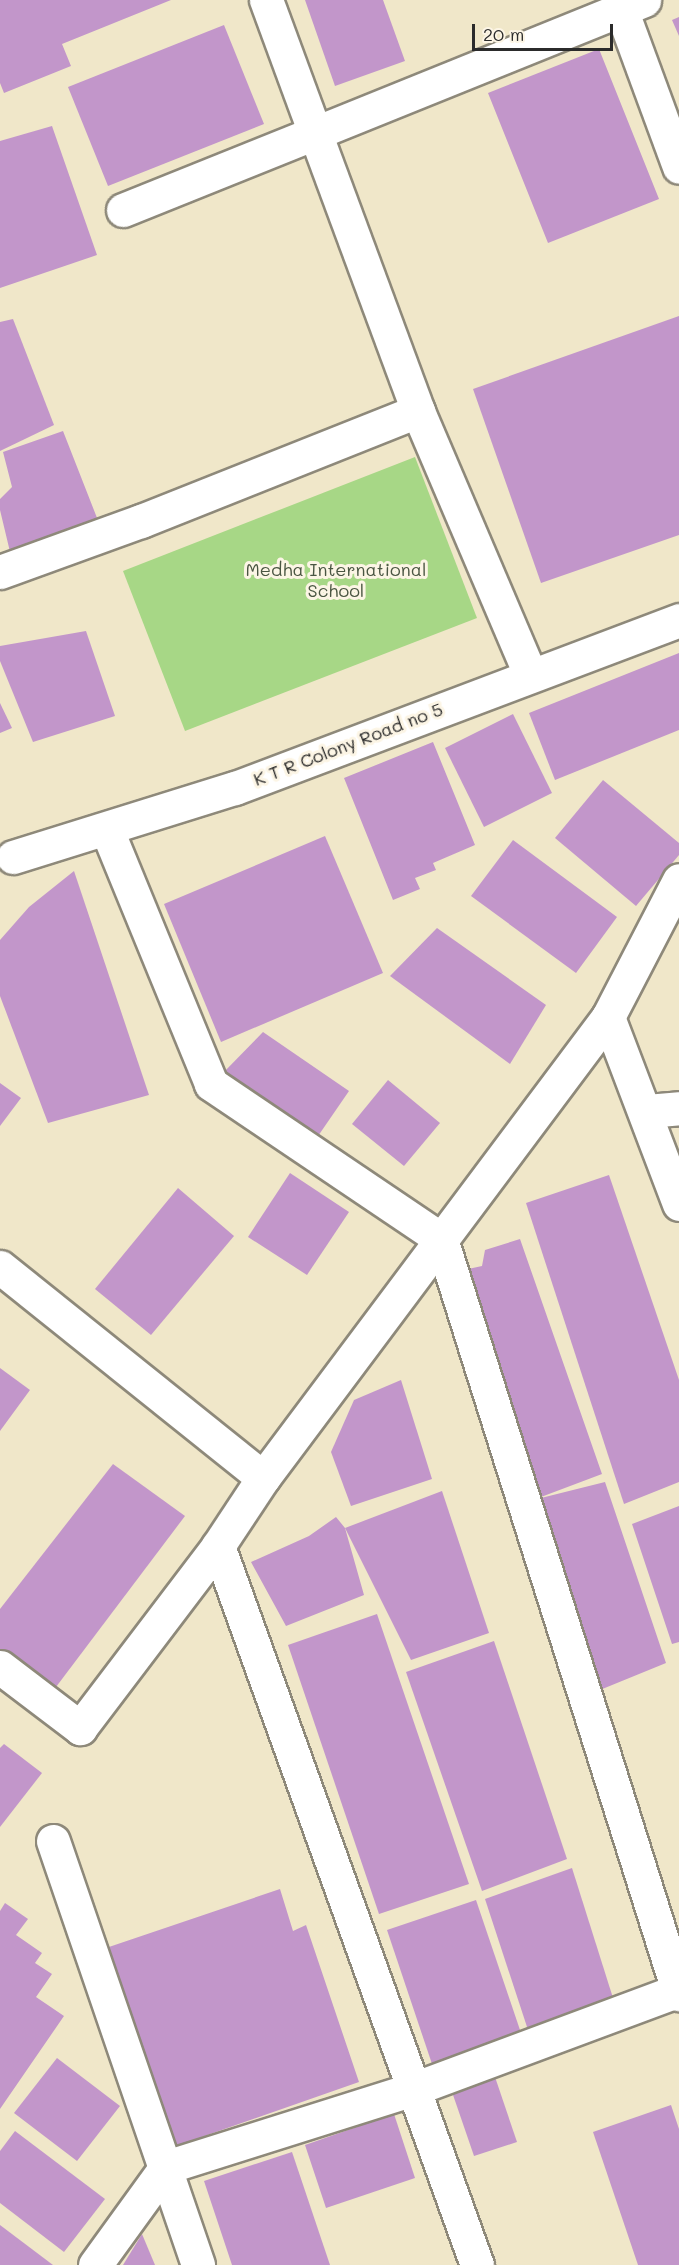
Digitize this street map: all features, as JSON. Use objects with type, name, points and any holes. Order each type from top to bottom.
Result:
[{"type":"street","points":[[266,0],[418,411],[530,674]]},
{"type":"street","points":[[123,210],[632,5],[679,167]]},
{"type":"street","points":[[0,572],[141,521],[418,411]]},
{"type":"street","name":"K T R Colony Road no 5","points":[[14,858],[236,788],[530,674],[679,620]]},
{"type":"street","points":[[95,2265],[166,2167],[416,2088],[679,1991],[441,1239],[211,1084],[107,830]]},
{"type":"street","points":[[0,1667],[80,1728],[218,1546],[263,1478],[608,1017],[679,880]]},
{"type":"street","points":[[608,1017],[647,1111],[679,1204]]},
{"type":"street","points":[[647,1111],[679,1108]]},
{"type":"street","points":[[0,1267],[263,1478]]},
{"type":"street","points":[[218,1546],[416,2088],[477,2265]]},
{"type":"street","points":[[53,1842],[198,2265]]},
{"type":"green space","name":"Medha International School","points":[[415,457],[477,618],[185,731],[123,571]]},
{"type":"building","points":[[0,0],[171,0],[62,44],[71,66],[4,93],[0,83]]},
{"type":"building","points":[[305,0],[383,0],[405,61],[335,86]]},
{"type":"building","points":[[679,17],[679,36],[672,20]]},
{"type":"building","points":[[224,25],[264,124],[108,186],[68,87]]},
{"type":"building","points":[[599,49],[659,199],[548,243],[488,93]]},
{"type":"building","points":[[52,126],[97,255],[0,288],[0,141]]},
{"type":"building","points":[[679,316],[679,535],[541,583],[473,389]]},
{"type":"building","points":[[13,319],[54,425],[0,451],[0,322]]},
{"type":"building","points":[[63,431],[99,523],[11,556],[0,510],[0,499],[12,487],[3,452]]},
{"type":"building","points":[[86,631],[115,716],[33,742],[0,661],[0,646]]},
{"type":"building","points":[[679,653],[679,730],[555,780],[529,713]]},
{"type":"building","points":[[0,703],[12,728],[0,733]]},
{"type":"building","points":[[513,714],[552,793],[484,827],[445,748]]},
{"type":"building","points":[[433,742],[475,845],[433,863],[436,870],[415,878],[420,889],[393,900],[344,778]]},
{"type":"building","points":[[603,780],[679,843],[679,855],[636,906],[555,838]]},
{"type":"building","points":[[325,836],[383,973],[221,1042],[164,904]]},
{"type":"building","points":[[513,840],[617,917],[576,973],[471,896]]},
{"type":"building","points":[[74,871],[149,1095],[48,1123],[0,996],[0,940],[29,907]]},
{"type":"building","points":[[437,928],[546,1005],[510,1064],[390,976]]},
{"type":"building","points":[[263,1032],[349,1091],[316,1139],[222,1074]]},
{"type":"building","points":[[388,1080],[440,1123],[404,1166],[352,1124]]},
{"type":"building","points":[[0,1083],[21,1098],[0,1126]]},
{"type":"building","points":[[290,1173],[349,1212],[307,1275],[248,1237]]},
{"type":"building","points":[[609,1175],[679,1380],[679,1482],[624,1504],[526,1203]]},
{"type":"building","points":[[178,1188],[234,1236],[151,1335],[95,1289]]},
{"type":"building","points":[[520,1239],[602,1474],[533,1500],[459,1271],[482,1266],[485,1250]]},
{"type":"building","points":[[0,1368],[30,1390],[0,1431]]},
{"type":"building","points":[[401,1380],[432,1479],[351,1506],[331,1452],[354,1400]]},
{"type":"building","points":[[113,1464],[185,1516],[53,1691],[0,1651],[0,1609]]},
{"type":"building","points":[[605,1482],[666,1663],[595,1692],[545,1526],[533,1500]]},
{"type":"building","points":[[442,1491],[489,1633],[411,1660],[345,1528]]},
{"type":"building","points":[[679,1506],[679,1642],[672,1644],[632,1524]]},
{"type":"building","points":[[336,1517],[345,1528],[364,1595],[286,1626],[251,1562],[309,1536]]},
{"type":"building","points":[[377,1614],[469,1884],[379,1914],[288,1645]]},
{"type":"building","points":[[494,1641],[567,1859],[482,1891],[406,1672]]},
{"type":"building","points":[[4,1744],[42,1773],[0,1827],[0,1748]]},
{"type":"building","points":[[572,1868],[613,1998],[529,2033],[485,1899]]},
{"type":"building","points":[[280,1889],[293,1931],[306,1925],[359,2082],[173,2147],[103,1949]]},
{"type":"building","points":[[476,1900],[521,2033],[432,2064],[387,1930]]},
{"type":"building","points":[[5,1903],[28,1919],[16,1935],[42,1953],[35,1963],[52,1974],[36,1997],[64,2016],[0,2109],[0,1911]]},
{"type":"building","points":[[57,2058],[120,2106],[77,2161],[14,2113]]},
{"type":"building","points":[[494,2074],[517,2142],[474,2156],[451,2089]]},
{"type":"building","points":[[671,2105],[679,2129],[679,2265],[638,2265],[593,2132]]},
{"type":"building","points":[[394,2114],[415,2178],[326,2208],[305,2145]]},
{"type":"building","points":[[15,2131],[105,2199],[64,2252],[0,2203],[0,2151]]},
{"type":"building","points":[[292,2152],[330,2265],[232,2265],[204,2181]]},
{"type":"building","points":[[0,2225],[53,2265],[0,2265]]},
{"type":"building","points":[[142,2234],[155,2265],[123,2265]]}]
